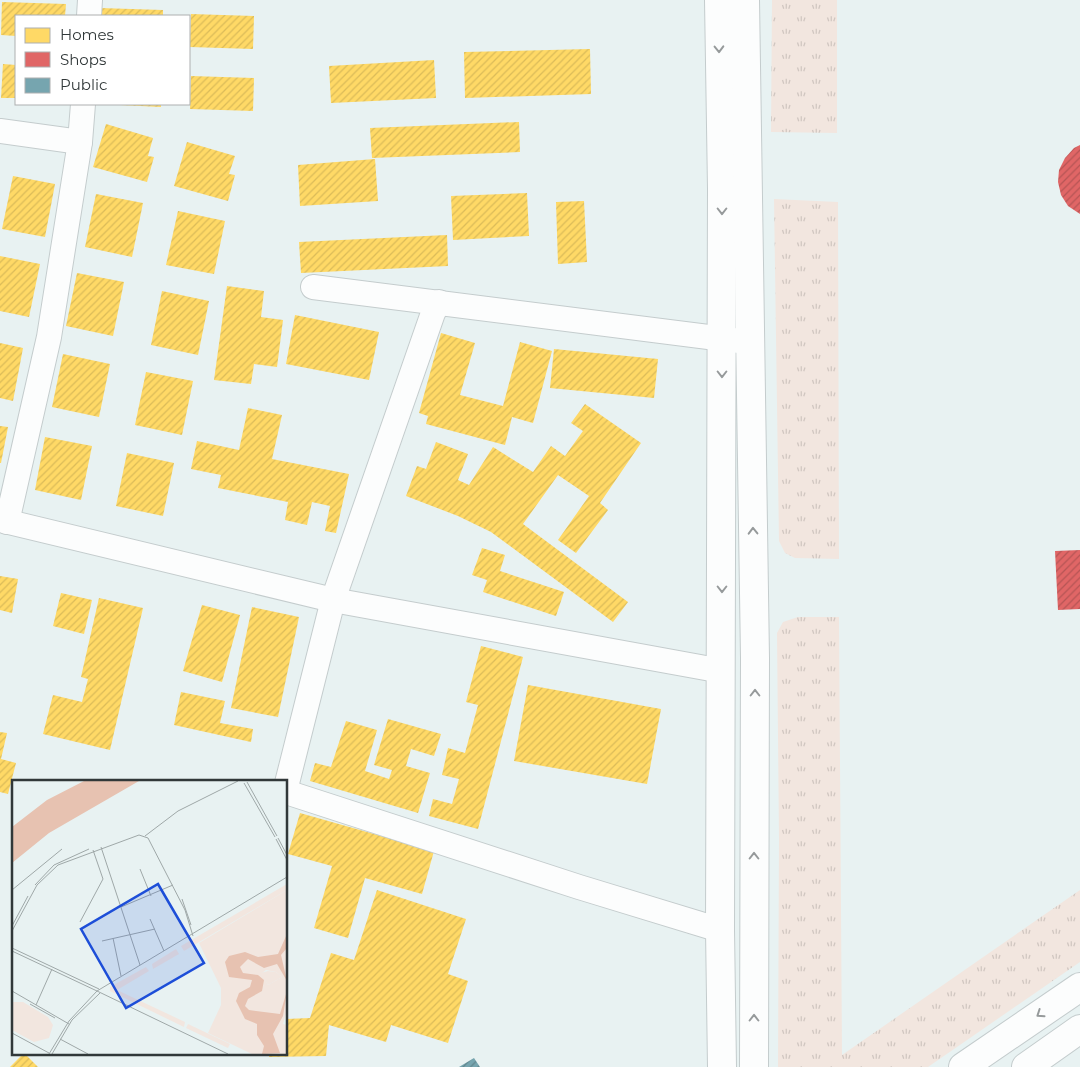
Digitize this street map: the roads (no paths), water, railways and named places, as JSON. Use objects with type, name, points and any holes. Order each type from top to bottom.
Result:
[{"type":"main road","points":[[719,0],[722,339],[720,930],[722,1067]]},
{"type":"main road","points":[[746,0],[755,658],[754,1067]]},
{"type":"main road","points":[[963,1067],[1080,987]]},
{"type":"main road","points":[[1026,1067],[1080,1029]]},
{"type":"street","points":[[89,15],[90,0]]},
{"type":"street","points":[[83,105],[80,142],[49,337],[4,521],[333,600],[722,671]]},
{"type":"street","points":[[0,131],[80,142]]},
{"type":"street","points":[[313,287],[750,342]]},
{"type":"street","points":[[288,780],[333,600],[433,314],[439,302]]},
{"type":"street","points":[[288,793],[579,887],[720,930]]}]
